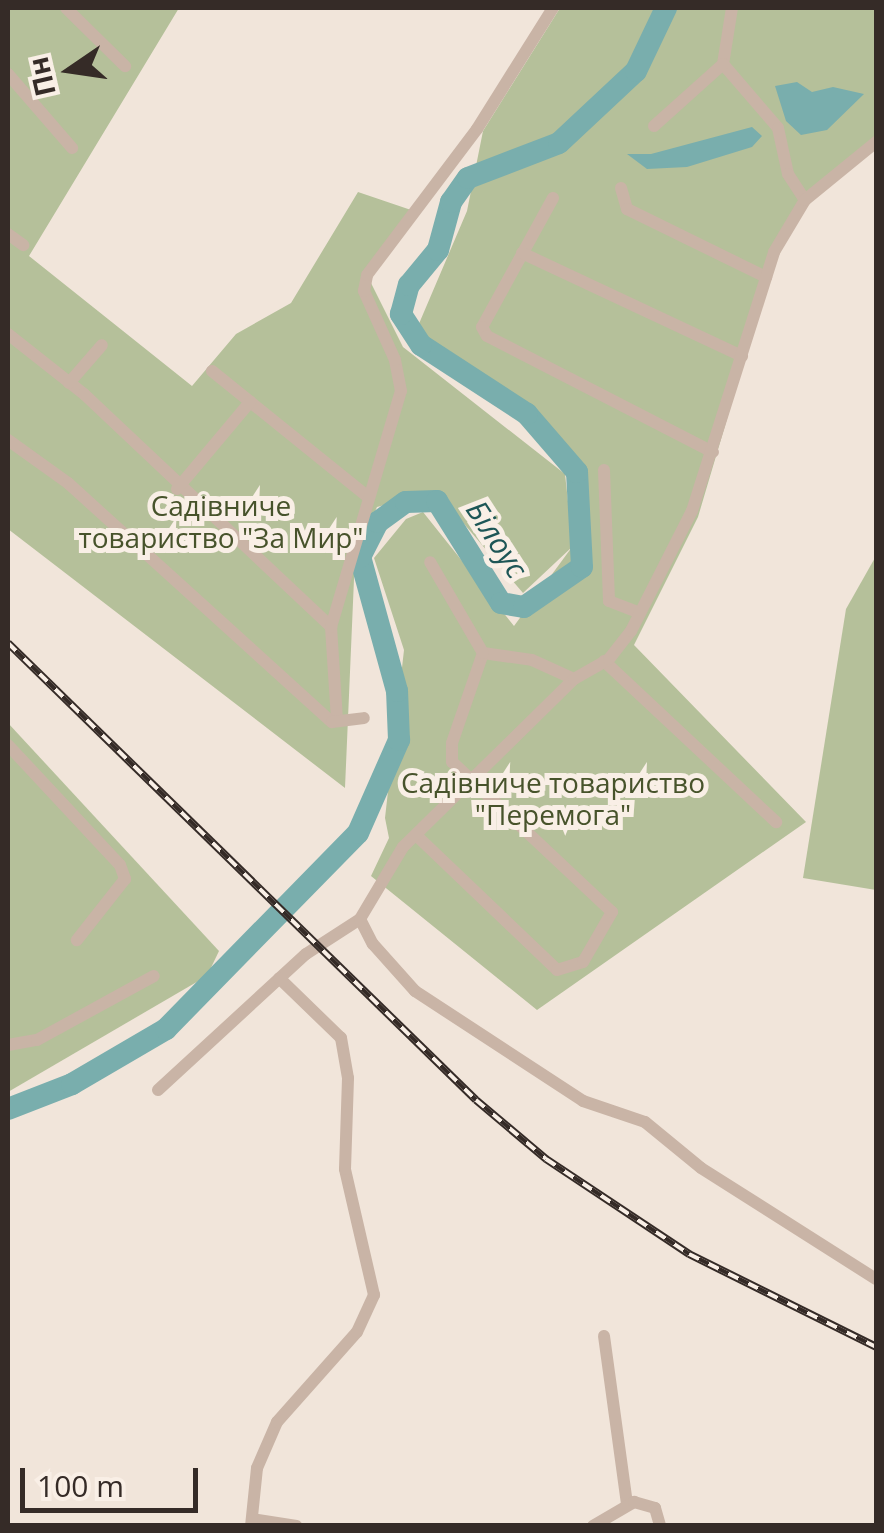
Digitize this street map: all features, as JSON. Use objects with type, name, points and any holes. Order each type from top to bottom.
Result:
[{"type":"street","points":[[66,8],[124,66]]},
{"type":"street","points":[[338,721],[331,627],[401,391],[395,360],[364,291],[367,274],[477,129],[554,8]]},
{"type":"street","points":[[654,126],[723,64],[732,8]]},
{"type":"street","points":[[723,64],[778,128],[788,174],[805,200]]},
{"type":"street","points":[[8,74],[72,148]]},
{"type":"street","points":[[158,1090],[279,978],[360,919],[388,867],[574,679],[604,661],[640,613],[692,511],[766,277],[805,200],[876,142]]},
{"type":"street","points":[[621,188],[627,209],[766,277]]},
{"type":"street","points":[[553,198],[482,327],[486,336],[713,452]]},
{"type":"street","points":[[8,234],[23,245]]},
{"type":"street","points":[[522,253],[742,356]]},
{"type":"street","points":[[8,334],[69,382],[177,488],[331,627]]},
{"type":"street","points":[[69,382],[102,345]]},
{"type":"street","points":[[212,371],[368,497]]},
{"type":"street","points":[[177,488],[250,402]]},
{"type":"street","points":[[8,440],[68,483],[338,721],[364,718]]},
{"type":"street","points":[[604,470],[610,600],[640,613]]},
{"type":"street","points":[[418,837],[557,970],[583,962],[612,912],[470,783],[452,762],[452,744],[483,653],[430,562]]},
{"type":"street","points":[[483,653],[532,660],[574,679]]},
{"type":"street","points":[[604,661],[776,822]]},
{"type":"street","points":[[8,745],[120,866],[126,879],[76,940]]},
{"type":"street","points":[[360,919],[373,944],[415,991],[583,1101],[645,1122],[701,1168],[876,1279]]},
{"type":"street","points":[[8,1045],[37,1040],[154,976]]},
{"type":"street","points":[[279,978],[341,1038],[348,1078],[345,1169],[374,1296],[357,1332],[277,1422],[257,1468],[252,1522],[296,1526]]},
{"type":"street","points":[[604,1336],[627,1504]]},
{"type":"street","points":[[594,1526],[627,1504],[655,1508],[660,1526]]},
{"type":"green space","name":"Садівниче товариство \"Перемога\"","points":[[8,8],[179,8],[29,256],[192,386],[236,334],[291,303],[358,192],[414,211],[367,275],[403,347],[565,474],[573,547],[585,530],[582,482],[568,449],[415,333],[467,211],[483,131],[560,8],[876,8],[876,138],[785,223],[698,517],[634,645],[806,822],[537,1010],[371,876],[389,838],[385,818],[404,650],[374,558],[406,519],[423,512],[514,626],[572,547],[523,593],[436,491],[377,507],[355,556],[345,788],[8,529]]},
{"type":"green space","points":[[876,556],[876,890],[803,878],[846,609]]},
{"type":"green space","points":[[8,723],[219,951],[207,976],[8,1092]]},
{"type":"water","points":[[797,82],[812,92],[833,87],[864,94],[827,130],[801,135],[786,121],[775,86]]},
{"type":"water","points":[[752,127],[762,136],[752,147],[687,167],[647,169],[627,154],[651,154]]},
{"type":"waterway","name":"Білоус","points":[[8,1109],[72,1084],[166,1029],[358,833],[399,740],[397,691],[360,557],[378,522],[406,502],[437,501],[501,603],[524,607],[582,567],[577,472],[527,414],[421,345],[401,314],[409,285],[438,250],[451,202],[468,178],[559,143],[636,71],[666,8]]},
{"type":"railway","points":[[8,643],[476,1100],[546,1159],[689,1254],[876,1347]]},
{"type":"park label","name":"Садівниче товариство \"За Мир\"","points":[[221,521]]}]
